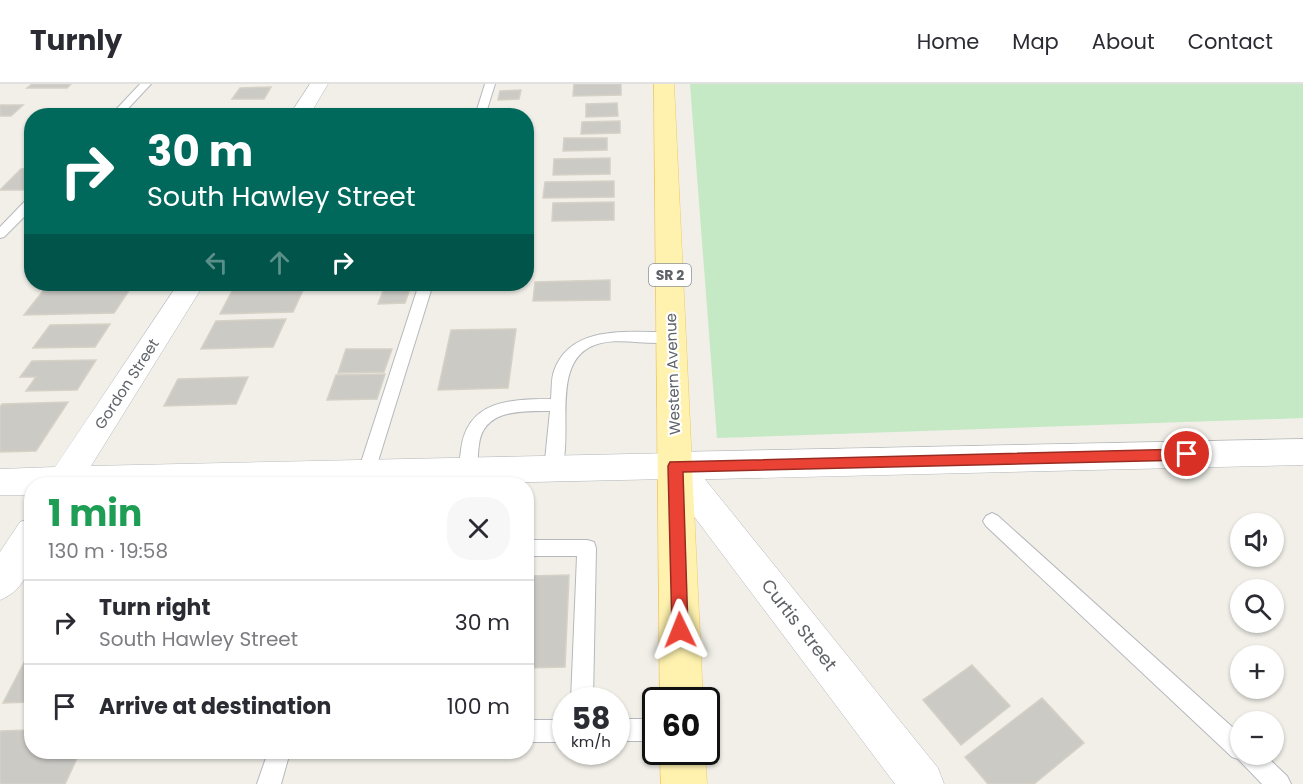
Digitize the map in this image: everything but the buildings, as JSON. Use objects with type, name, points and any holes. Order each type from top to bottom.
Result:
[{"type":"main road","name":"Western Avenue","points":[[664,84],[682,687]]},
{"type":"main road","points":[[683,765],[684,784]]},
{"type":"street","points":[[304,108],[319,84]]},
{"type":"street","name":"Gordon Street","points":[[67,477],[187,291]]},
{"type":"street","points":[[402,477],[468,472],[534,475],[675,466],[1303,452]]},
{"type":"street","name":"Curtis Street","points":[[675,466],[922,784]]},
{"type":"street","points":[[0,482],[24,482]]},
{"type":"street","points":[[0,583],[24,546]]},
{"type":"lane","points":[[123,108],[146,84]]},
{"type":"lane","points":[[482,108],[490,84]]},
{"type":"lane","points":[[0,234],[24,209]]},
{"type":"lane","points":[[364,477],[424,291]]},
{"type":"lane","points":[[534,475],[559,405],[561,372],[573,353],[588,342],[609,338],[672,337]]},
{"type":"lane","points":[[468,472],[473,431],[484,417],[502,409],[559,405]]},
{"type":"lane","points":[[992,521],[1230,739]]},
{"type":"lane","points":[[534,548],[587,548],[582,687]]},
{"type":"lane","points":[[534,731],[552,731]]},
{"type":"lane","points":[[268,784],[277,759]]},
{"type":"lane","points":[[1259,765],[1279,784]]},
{"type":"green space","points":[[690,84],[1303,84],[1303,418],[717,438]]},
{"type":"route","points":[[680,630],[675,466],[1187,454]]}]
